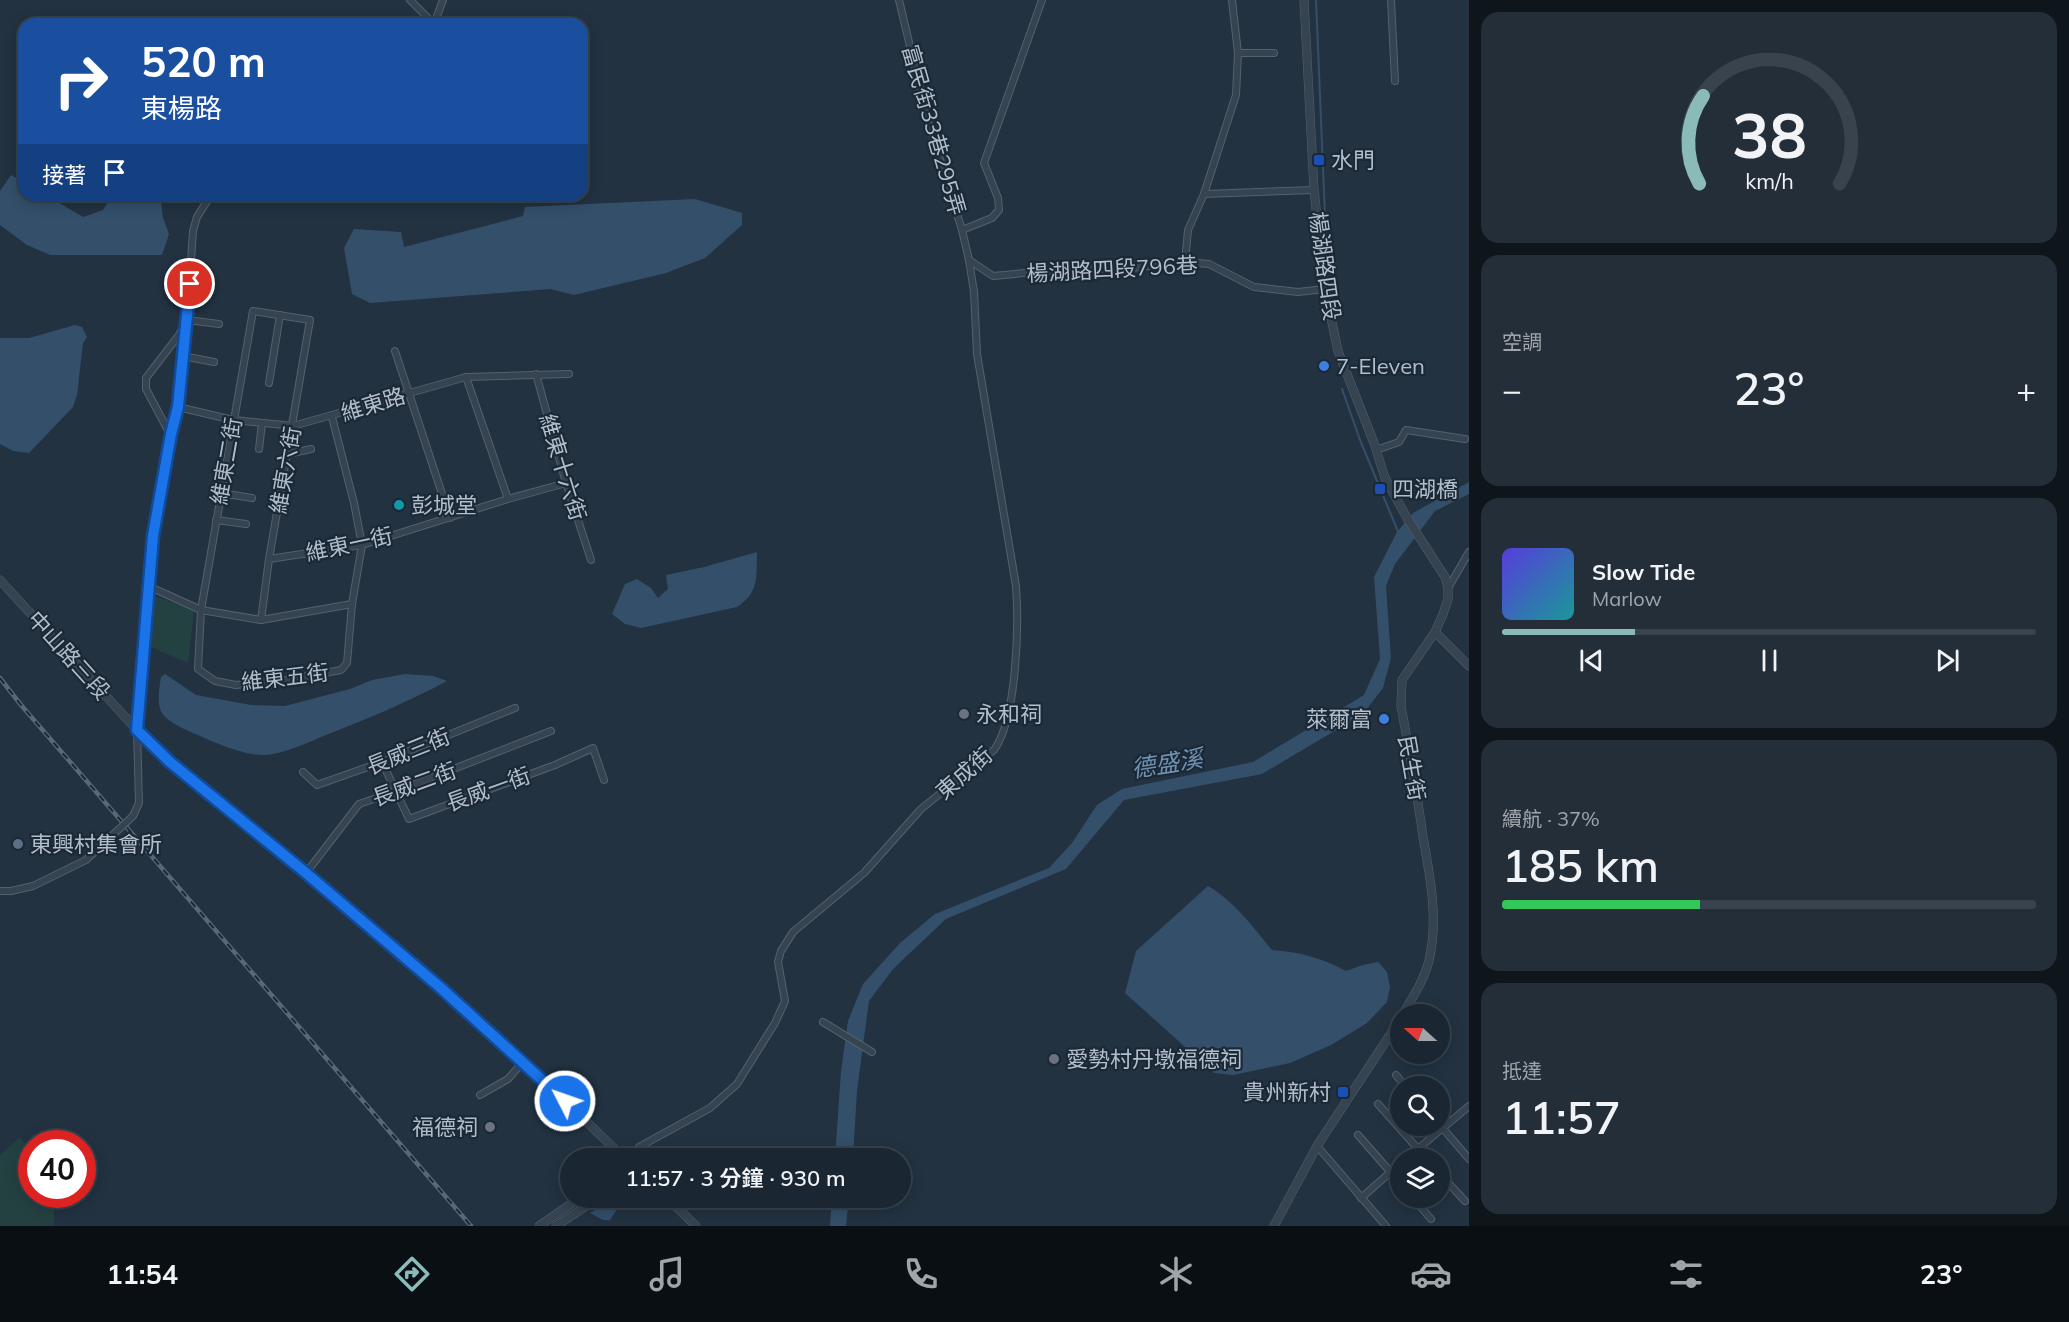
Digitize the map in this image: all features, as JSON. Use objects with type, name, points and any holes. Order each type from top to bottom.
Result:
[{"type":"street","points":[[410,0],[428,18]]},
{"type":"street","points":[[436,18],[442,0]]},
{"type":"street","name":"富民街33巷295弄","points":[[899,0],[927,118],[969,260]]},
{"type":"street","points":[[962,230],[992,218],[999,210],[998,198],[984,163],[1042,0]]},
{"type":"street","points":[[1185,262],[1188,230],[1204,194],[1236,95],[1238,53],[1232,0]]},
{"type":"street","name":"楊湖路四段","points":[[1304,0],[1314,190],[1325,289],[1338,351],[1385,478],[1407,518],[1445,577],[1448,588]]},
{"type":"street","points":[[1391,0],[1395,81]]},
{"type":"street","points":[[1238,53],[1274,53]]},
{"type":"street","points":[[1204,194],[1314,190]]},
{"type":"street","points":[[0,891],[33,886],[86,860],[133,816],[139,803],[137,730],[153,536],[178,407],[193,231],[197,217],[207,201]]},
{"type":"street","name":"楊湖路四段796巷","points":[[969,260],[993,276],[1068,269],[1131,268],[1185,262],[1209,264],[1254,287],[1298,292],[1325,289]]},
{"type":"street","name":"東成街","points":[[638,1148],[710,1108],[737,1084],[786,1001],[778,962],[781,951],[793,932],[864,873],[921,809],[991,753],[1002,739],[1010,705],[1018,615],[1017,586],[977,354],[974,292],[969,260]]},
{"type":"street","name":"維東二街","points":[[198,669],[201,610],[253,311],[310,320]]},
{"type":"street","points":[[269,383],[280,315]]},
{"type":"street","points":[[187,320],[219,324]]},
{"type":"street","points":[[171,434],[146,389],[146,378],[179,335],[187,320]]},
{"type":"street","name":"維東六街","points":[[261,620],[269,559],[310,320]]},
{"type":"street","points":[[395,351],[450,518]]},
{"type":"street","points":[[183,356],[214,362]]},
{"type":"street","name":"維東十六街","points":[[536,374],[566,483],[591,560]]},
{"type":"street","name":"維東路","points":[[178,407],[233,420],[293,426],[332,417],[466,377],[569,374]]},
{"type":"street","points":[[466,377],[508,498]]},
{"type":"street","points":[[148,586],[201,610],[261,620],[352,604],[362,545],[332,417]]},
{"type":"street","points":[[259,449],[262,423]]},
{"type":"street","points":[[1376,450],[1399,442],[1406,430],[1465,439]]},
{"type":"street","points":[[288,454],[311,449]]},
{"type":"street","name":"維東一街","points":[[269,559],[362,545],[508,498],[566,483]]},
{"type":"street","points":[[220,493],[252,498]]},
{"type":"street","points":[[216,520],[246,524]]},
{"type":"street","points":[[1448,588],[1469,552]]},
{"type":"street","name":"中山路三段","points":[[0,580],[137,730],[170,762],[306,873],[442,989],[613,1148]]},
{"type":"street","name":"民生街","points":[[1410,1004],[1427,969],[1431,955],[1433,926],[1431,883],[1401,706],[1402,680],[1435,632],[1448,599],[1448,588]]},
{"type":"street","name":"維東五街","points":[[198,669],[215,681],[236,685],[286,680],[341,670],[348,663],[352,604]]},
{"type":"street","points":[[1435,632],[1469,666]]},
{"type":"street","name":"長威三街","points":[[303,772],[317,785],[382,762],[515,708]]},
{"type":"street","name":"長威二街","points":[[306,873],[359,804],[551,731]]},
{"type":"street","name":"長威一街","points":[[382,762],[409,819],[555,765],[593,748],[604,780]]},
{"type":"street","points":[[823,1023],[869,1050]]},
{"type":"street","points":[[1274,1226],[1317,1146],[1390,1035]]},
{"type":"street","points":[[480,1095],[508,1078],[522,1063]]},
{"type":"street","points":[[1378,1104],[1417,1148]]},
{"type":"street","points":[[1450,1120],[1469,1106]]},
{"type":"street","points":[[1358,1135],[1390,1172],[1361,1198]]},
{"type":"street","points":[[1419,1148],[1432,1136]]},
{"type":"street","points":[[1449,1136],[1469,1159]]},
{"type":"street","points":[[1317,1146],[1386,1226]]},
{"type":"street","points":[[1450,1185],[1465,1201]]},
{"type":"street","points":[[539,1226],[565,1208]]},
{"type":"street","points":[[556,1226],[583,1208]]},
{"type":"street","points":[[677,1208],[696,1226]]},
{"type":"street","points":[[1422,1208],[1431,1219]]},
{"type":"green space","points":[[154,596],[194,610],[188,663],[151,647]]},
{"type":"green space","points":[[18,1139],[18,1208],[54,1208],[54,1226],[0,1226],[0,1155]]},
{"type":"water","points":[[11,175],[18,179],[18,201],[56,201],[83,217],[103,210],[108,201],[161,201],[163,218],[169,234],[162,255],[50,255],[27,245],[0,225],[0,191]]},
{"type":"water","points":[[695,199],[742,213],[742,225],[705,258],[666,273],[574,295],[551,289],[370,303],[352,294],[344,248],[354,229],[401,232],[404,247],[523,216],[525,207]]},
{"type":"water","points":[[75,325],[82,327],[87,337],[83,343],[77,395],[73,407],[29,453],[13,451],[0,444],[0,338],[29,338]]},
{"type":"water","points":[[1469,482],[1469,494],[1435,511],[1395,564],[1386,586],[1391,658],[1383,688],[1363,714],[1262,774],[1124,800],[1066,869],[946,919],[894,968],[869,1001],[857,1091],[854,1148],[836,1148],[841,1071],[848,1021],[863,984],[900,943],[935,914],[1049,868],[1072,843],[1097,805],[1122,789],[1253,762],[1364,695],[1380,659],[1374,577],[1397,532],[1413,513]]},
{"type":"water","points":[[757,552],[753,589],[737,607],[641,628],[625,624],[612,614],[625,584],[637,579],[651,588],[658,598],[668,589],[666,575]]},
{"type":"water","points":[[165,674],[196,695],[251,705],[285,706],[350,689],[372,680],[405,674],[433,676],[447,681],[387,710],[304,744],[281,752],[257,755],[218,743],[180,727],[166,717],[159,706],[161,677]]},
{"type":"water","points":[[1208,886],[1235,907],[1272,950],[1310,956],[1346,971],[1378,962],[1387,972],[1390,987],[1387,1002],[1367,1023],[1331,1045],[1290,1063],[1233,1075],[1214,1073],[1125,993],[1136,951]]},
{"type":"water","points":[[598,1208],[618,1208],[610,1220],[603,1220],[590,1213]]},
{"type":"water","points":[[831,1208],[848,1208],[846,1226],[830,1226]]},
{"type":"waterway","points":[[1316,0],[1327,264]]},
{"type":"waterway","points":[[1342,389],[1360,440],[1399,534]]},
{"type":"railway","points":[[0,678],[471,1226]]},
{"type":"place","name":"水門","points":[[1319,160]]},
{"type":"place","name":"7-Eleven","points":[[1324,366]]},
{"type":"place","name":"四湖橋","points":[[1380,489]]},
{"type":"place","name":"彭城堂","points":[[399,505]]},
{"type":"place","name":"永和祠","points":[[964,714]]},
{"type":"place","name":"萊爾富","points":[[1384,719]]},
{"type":"place","name":"東興村集會所","points":[[18,844]]},
{"type":"place","name":"愛勢村丹墩福德祠","points":[[1054,1059]]},
{"type":"place","name":"貴州新村","points":[[1343,1092]]},
{"type":"place","name":"福德祠","points":[[490,1127]]},
{"type":"route","points":[[190,284],[178,407],[153,536],[137,730],[170,762],[306,873],[442,989],[565,1101]]},
{"type":"water label","name":"德盛溪","points":[[1167,764]]}]
